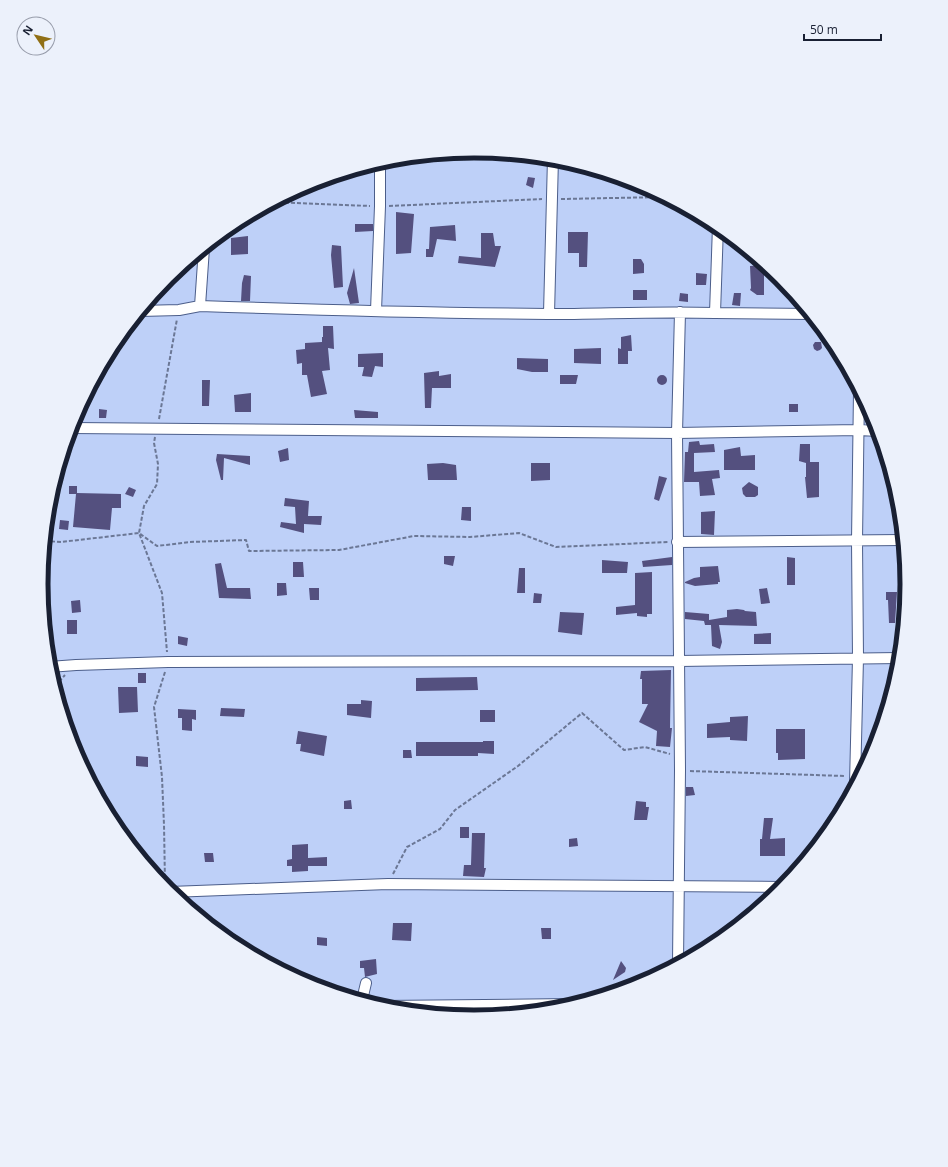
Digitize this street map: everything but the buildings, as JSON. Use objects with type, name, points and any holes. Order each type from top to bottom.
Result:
[{"type":"street","points":[[549,314],[553,165]]},
{"type":"street","points":[[376,312],[380,168]]},
{"type":"street","points":[[715,313],[718,234]]},
{"type":"street","points":[[200,306],[204,255]]},
{"type":"street","points":[[147,311],[179,310],[200,306],[376,312],[549,314],[680,312],[803,314]]},
{"type":"street","points":[[678,957],[680,770],[677,433],[680,312]]},
{"type":"street","points":[[855,774],[858,658],[857,541],[860,403]]},
{"type":"street","points":[[77,428],[677,433],[872,431]]},
{"type":"street","points":[[677,542],[897,540]]},
{"type":"street","points":[[56,666],[168,662],[679,661],[893,658]]},
{"type":"street","points":[[180,892],[388,884],[773,887]]},
{"type":"street","points":[[363,995],[366,983]]},
{"type":"street","points":[[495,1009],[498,1004]]},
{"type":"street","points":[[415,1005],[541,1004]]},
{"type":"path","points":[[284,202],[380,206],[552,199],[653,197]]},
{"type":"path","points":[[165,876],[162,777],[154,707],[168,662],[162,593],[139,533],[144,506],[157,484],[158,464],[154,442],[179,310]]},
{"type":"path","points":[[51,541],[61,542],[139,533],[157,546],[190,542],[246,540],[250,551],[339,550],[414,536],[470,537],[519,533],[556,547],[677,542]]},
{"type":"path","points":[[388,884],[407,847],[440,829],[455,810],[518,766],[582,713],[624,750],[645,747],[674,754]]},
{"type":"path","points":[[680,770],[852,780]]}]
